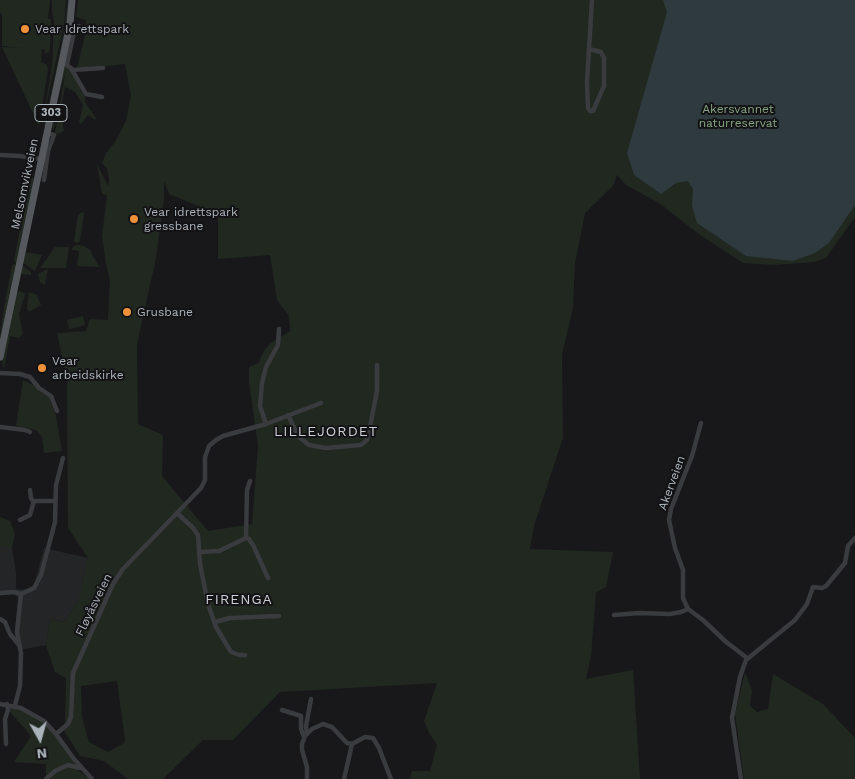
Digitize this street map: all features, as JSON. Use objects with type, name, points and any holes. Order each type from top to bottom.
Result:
[{"type":"main road","name":"Melsomvikveien","points":[[0,357],[41,160],[65,63],[72,0]]},
{"type":"street","points":[[589,50],[601,52],[604,58],[604,86],[593,111],[590,111],[588,108],[587,82],[592,0]]},
{"type":"street","name":"Melsomvikveien","points":[[65,63],[75,28],[79,26]]},
{"type":"street","points":[[65,63],[72,70],[86,94],[102,97]]},
{"type":"street","points":[[72,70],[103,68]]},
{"type":"street","name":"Melsomvikveien","points":[[44,180],[48,151],[54,134],[47,133]]},
{"type":"street","points":[[0,155],[41,160]]},
{"type":"street","points":[[279,329],[278,345],[266,367],[262,383],[260,406],[266,424],[321,403]]},
{"type":"street","points":[[288,415],[298,436],[309,445],[326,448],[361,444],[367,440],[369,432],[376,391],[377,365]]},
{"type":"street","points":[[0,373],[20,374],[33,378],[40,388],[51,396],[57,411]]},
{"type":"street","name":"Akerveien","points":[[688,609],[683,598],[683,570],[675,548],[669,520],[671,509],[692,456],[701,423]]},
{"type":"street","name":"Fløyåsveien","points":[[56,734],[68,724],[71,716],[73,673],[113,584],[126,565],[197,493],[203,484],[206,473],[205,457],[208,449],[218,438],[266,424]]},
{"type":"street","points":[[0,427],[30,432]]},
{"type":"street","points":[[0,593],[14,592],[21,594],[34,588],[41,575],[55,522],[56,485],[63,458]]},
{"type":"street","points":[[246,538],[247,490],[250,481]]},
{"type":"street","points":[[30,490],[31,500],[55,501]]},
{"type":"street","points":[[20,520],[30,515],[34,501]]},
{"type":"street","points":[[177,513],[196,531],[199,539],[200,564],[208,604],[215,622],[231,652],[245,655]]},
{"type":"street","points":[[199,552],[219,551],[246,538]]},
{"type":"street","points":[[246,538],[253,545],[268,578]]},
{"type":"street","points":[[741,779],[732,718],[742,668],[747,658],[795,620],[808,604],[813,587],[822,588],[826,586],[845,563],[848,546],[855,538]]},
{"type":"street","points":[[15,706],[20,686],[20,646],[17,632],[21,594]]},
{"type":"street","points":[[614,616],[639,613],[670,614],[688,609],[747,658]]},
{"type":"street","points":[[215,622],[230,618],[279,616]]},
{"type":"street","points":[[0,619],[5,622],[10,634],[20,646]]},
{"type":"street","points":[[307,779],[307,767],[302,750],[311,699]]},
{"type":"street","points":[[0,704],[15,706],[39,717],[56,734],[74,759],[92,779]]},
{"type":"street","points":[[6,744],[5,720],[8,710],[7,704]]},
{"type":"street","points":[[282,710],[301,716],[301,729],[305,735]]},
{"type":"street","points":[[305,735],[318,725],[325,724],[332,727],[345,742],[352,744],[365,737],[373,738],[392,779]]},
{"type":"street","points":[[344,779],[352,744]]},
{"type":"street","points":[[46,779],[55,771],[68,765],[76,766],[83,770]]},
{"type":"shaded area","name":"Akersvannet naturreservat","points":[[663,0],[855,0],[855,205],[829,243],[815,253],[793,261],[746,256],[697,223],[692,206],[693,189],[688,181],[676,183],[661,194],[634,175],[627,153],[667,12]]},
{"type":"shaded area","points":[[0,547],[12,547],[16,573],[16,589],[28,590],[34,585],[44,548],[88,558],[78,602],[64,622],[50,619],[46,645],[19,650],[15,632],[18,598],[14,594],[0,596]]},
{"type":"green space","points":[[0,0],[50,0],[48,19],[51,19],[50,47],[49,53],[46,53],[45,56],[44,49],[42,49],[41,62],[47,65],[48,70],[39,126],[2,47],[23,48],[2,46]]},
{"type":"green space","points":[[52,0],[66,0],[64,24],[42,125],[52,66],[54,21]]},
{"type":"green space","points":[[68,0],[69,12],[46,127],[44,126],[63,37]]},
{"type":"green space","points":[[78,0],[855,0],[855,217],[826,258],[815,262],[774,265],[743,263],[700,235],[659,203],[626,185],[617,175],[613,186],[585,213],[575,263],[573,308],[562,355],[563,438],[534,526],[530,549],[613,552],[606,587],[596,592],[591,657],[586,679],[633,670],[640,779],[410,779],[412,771],[430,771],[437,745],[424,721],[437,683],[280,692],[233,740],[203,740],[163,779],[128,779],[104,761],[80,756],[63,729],[65,721],[66,678],[55,672],[46,645],[50,619],[64,622],[78,602],[88,558],[68,528],[67,381],[57,333],[86,331],[90,319],[108,320],[110,280],[102,236],[107,195],[102,194],[97,164],[108,186],[107,168],[102,163],[126,121],[131,96],[125,64],[77,68],[86,32],[86,20],[76,17]],"holes":[[[164,181],[169,194],[218,214],[218,259],[270,255],[277,300],[289,316],[290,331],[271,343],[265,349],[258,363],[249,367],[249,383],[258,445],[252,524],[208,531],[162,476],[163,435],[138,424],[137,344],[156,258],[164,199]],[[117,681],[125,740],[124,743],[108,752],[89,742],[82,717],[81,686]]]},
{"type":"green space","points":[[64,66],[69,67],[85,97],[85,102],[96,118],[95,120],[88,115],[81,124],[79,122],[83,105],[75,92],[65,87],[61,109],[63,111],[64,131],[59,134],[55,133],[66,69],[57,103],[54,129],[52,128]]},
{"type":"green space","points":[[30,177],[33,178],[33,187],[0,346],[5,302],[12,265],[16,264],[14,260]]},
{"type":"green space","points":[[82,212],[84,213],[80,241],[77,243],[74,241],[78,215]]},
{"type":"green space","points":[[76,245],[84,246],[90,250],[99,267],[77,266],[79,251],[72,250]]},
{"type":"green space","points":[[55,247],[69,247],[66,268],[40,268]]},
{"type":"green space","points":[[24,252],[42,255],[35,271],[23,263],[23,266],[31,272],[31,275],[21,274],[19,285]]},
{"type":"green space","points":[[48,269],[45,285],[40,282],[38,274]]},
{"type":"green space","points":[[16,292],[25,293],[19,314],[23,334],[19,338],[10,336],[4,369],[2,360]]},
{"type":"green space","points":[[29,292],[37,295],[41,305],[29,312],[27,308]]},
{"type":"green space","points":[[83,316],[85,325],[69,329],[67,320]]},
{"type":"green space","points":[[23,380],[49,397],[56,416],[62,451],[44,453],[42,437],[36,430],[16,426]]},
{"type":"green space","points":[[0,517],[10,521],[15,534],[12,547],[0,547]]},
{"type":"green space","points":[[745,672],[752,691],[750,706],[757,712],[768,709],[773,674],[823,704],[855,738],[855,779],[744,779],[735,714]]},
{"type":"green space","points":[[13,708],[28,712],[48,727],[64,746],[79,771],[89,779],[46,779],[46,764],[14,762],[31,736],[11,713],[9,709]]},
{"type":"place","name":"Vear Idrettspark","points":[[25,29]]},
{"type":"place","name":"Vear idrettspark gressbane","points":[[134,219]]},
{"type":"place","name":"Grusbane","points":[[127,312]]},
{"type":"place","name":"Vear arbeidskirke","points":[[42,368]]},
{"type":"district","name":"LILLEJORDET","points":[[326,432]]},
{"type":"district","name":"FIRENGA","points":[[239,600]]}]
